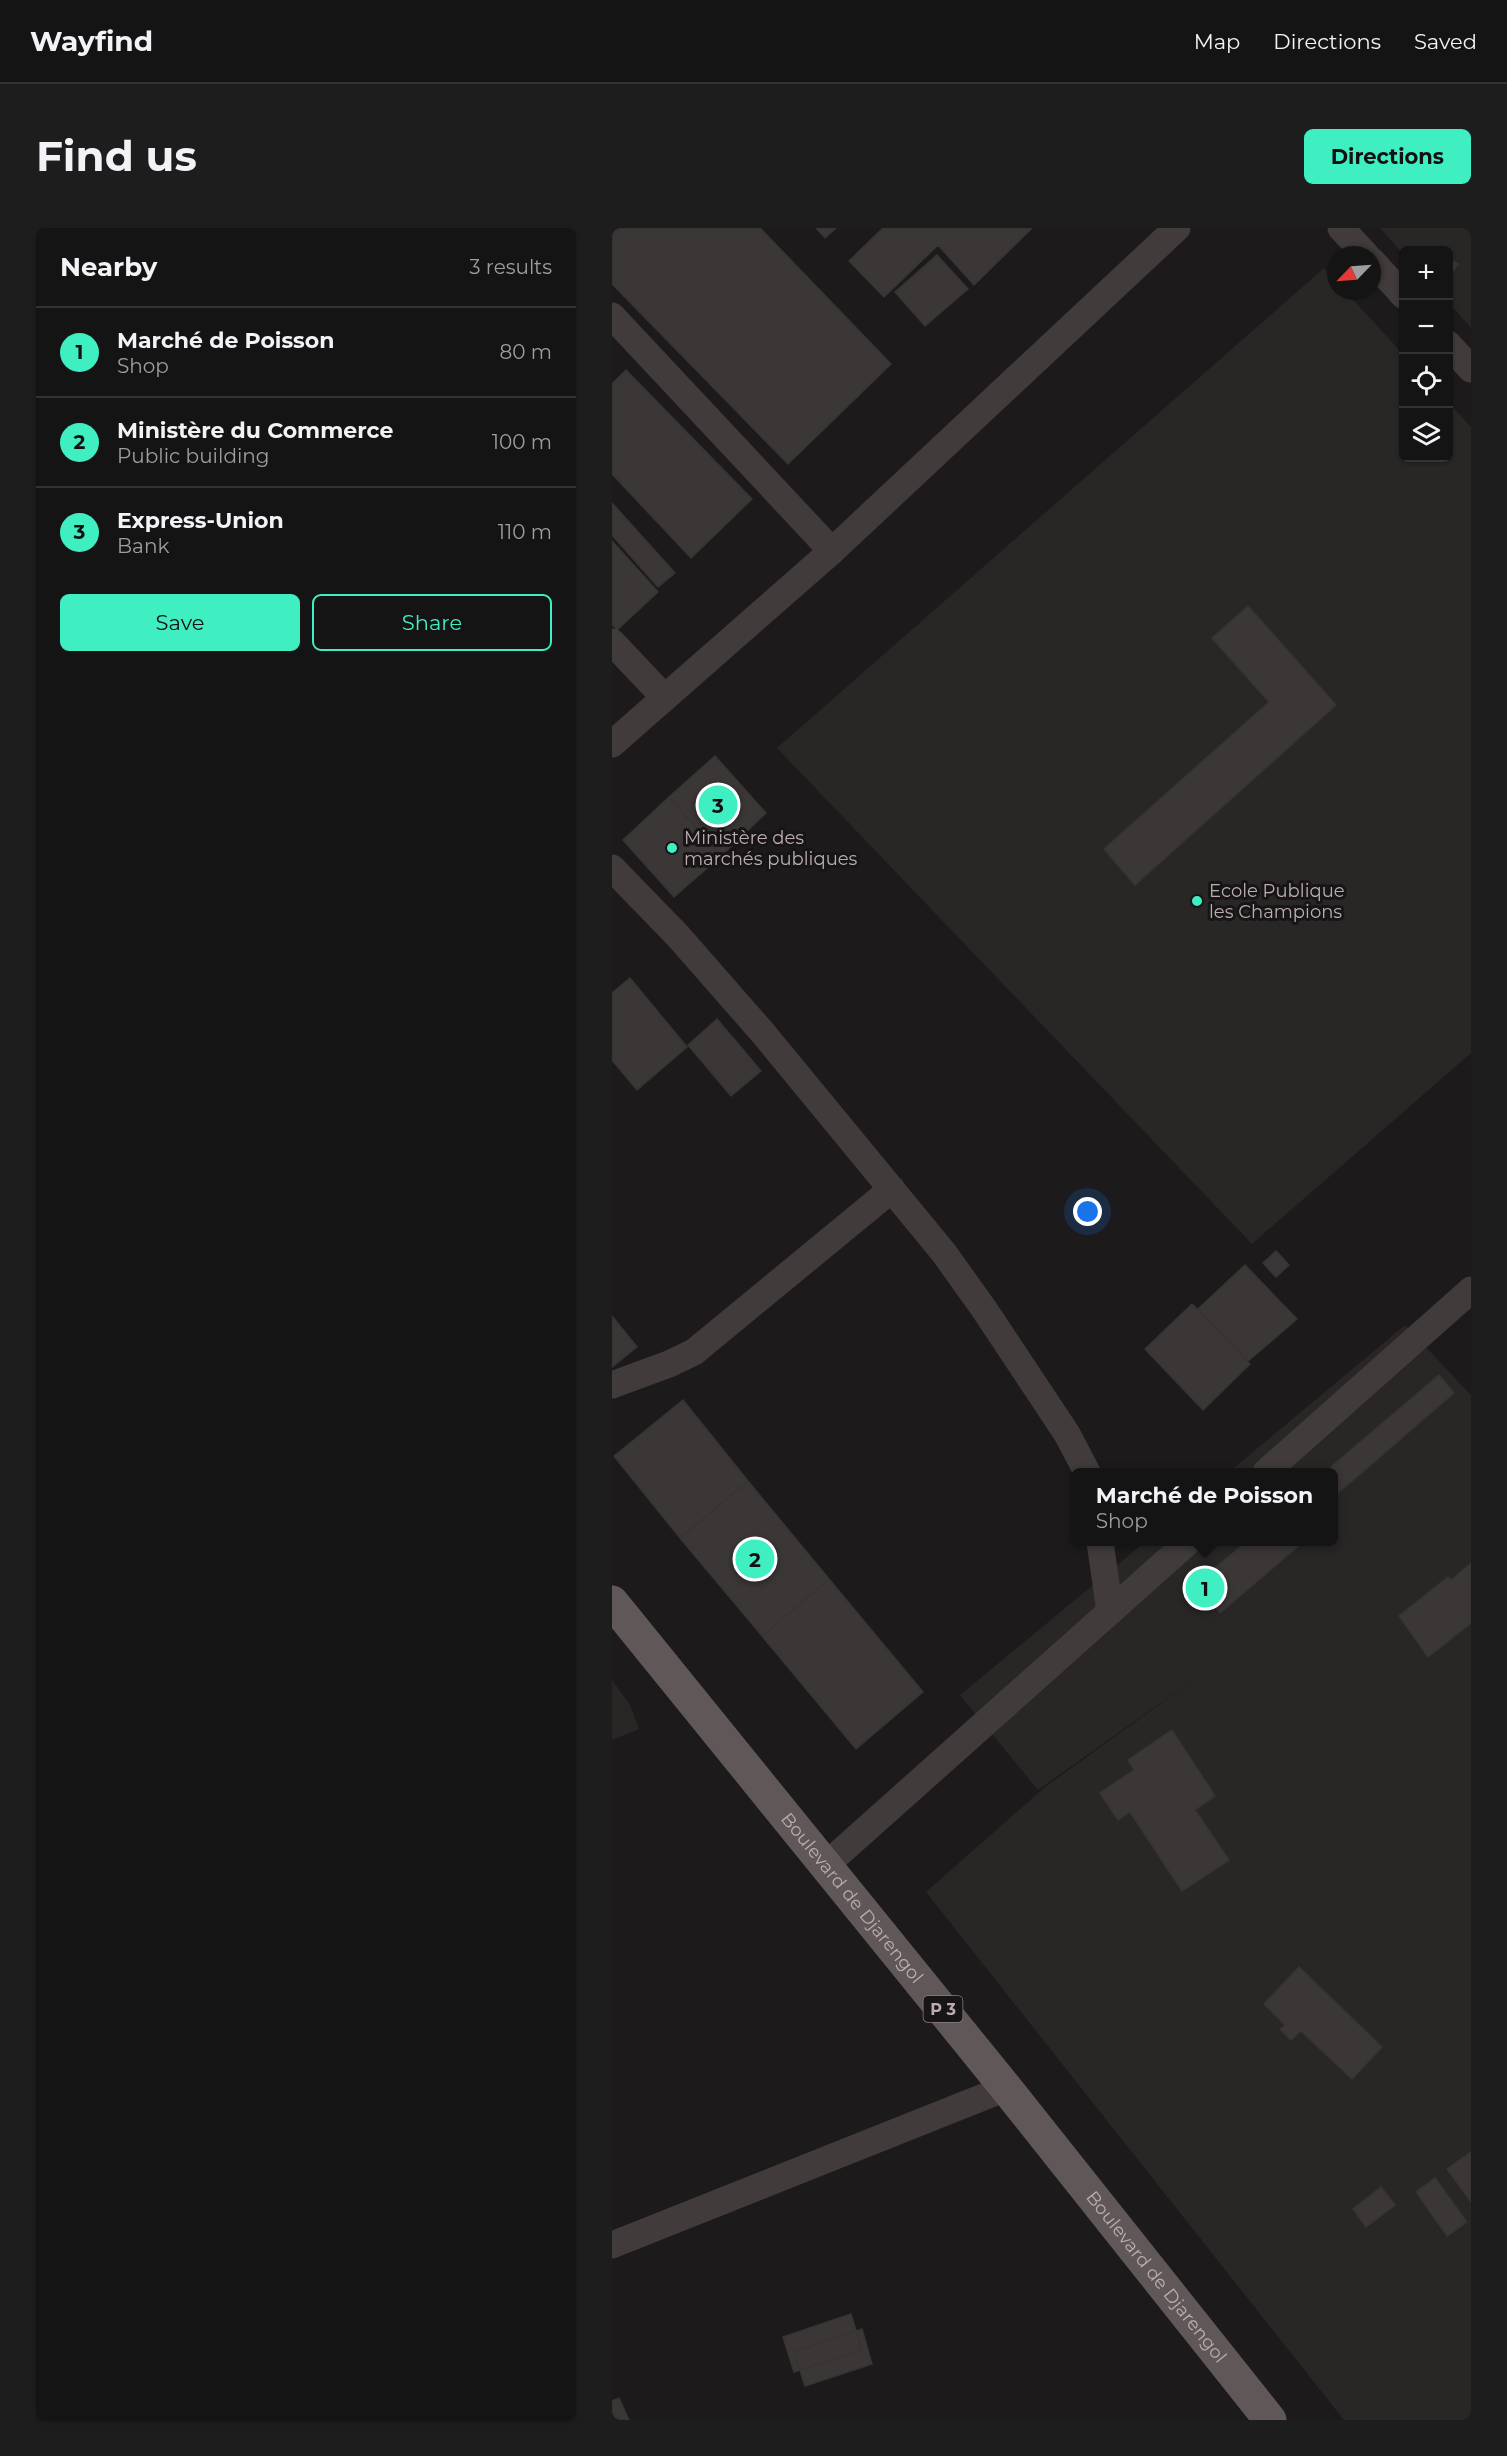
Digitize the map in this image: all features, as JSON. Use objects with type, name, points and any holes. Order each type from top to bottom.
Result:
[{"type":"main road","name":"Boulevard de Djarengol","points":[[612,1602],[1006,2088],[1270,2420]]},
{"type":"street","points":[[612,744],[832,551],[1177,228]]},
{"type":"street","points":[[1341,228],[1358,246]]},
{"type":"street","points":[[1381,271],[1399,291]]},
{"type":"street","points":[[612,316],[832,551]]},
{"type":"street","points":[[1453,349],[1471,369]]},
{"type":"street","points":[[612,642],[665,698]]},
{"type":"street","points":[[612,868],[678,936],[763,1033],[944,1253],[1067,1434],[1084,1468]]},
{"type":"street","points":[[612,1385],[694,1352],[892,1189]]},
{"type":"street","points":[[1272,1468],[1471,1290]]},
{"type":"street","points":[[1101,1546],[1110,1612]]},
{"type":"street","points":[[826,1865],[1184,1546]]},
{"type":"street","points":[[612,2245],[1006,2088]]},
{"type":"shaded area","points":[[1380,228],[1471,228],[1471,328],[1453,308],[1453,246],[1399,246],[1399,249]]},
{"type":"shaded area","name":"Ecole Publique les Champions","points":[[1324,268],[1327,272],[1327,300],[1353,300],[1399,350],[1399,462],[1453,462],[1453,407],[1471,427],[1471,1053],[1252,1244],[777,748]]},
{"type":"shaded area","points":[[1405,1325],[1471,1395],[1471,2420],[1344,2420],[926,1892],[1045,1787],[1207,1670],[1038,1790],[960,1695],[1140,1546],[1338,1546],[1338,1468],[1234,1468]]},
{"type":"shaded area","points":[[612,1680],[630,1705],[639,1729],[612,1740]]},
{"type":"building","points":[[612,228],[760,228],[891,364],[788,464],[612,284]]},
{"type":"building","points":[[816,228],[836,228],[825,238]]},
{"type":"building","points":[[883,228],[1032,228],[974,285],[938,245],[884,297],[849,261]]},
{"type":"building","points":[[937,255],[968,289],[925,326],[895,292]]},
{"type":"building","points":[[1453,260],[1458,264],[1453,271]]},
{"type":"building","points":[[626,370],[752,499],[691,558],[612,474],[612,384]]},
{"type":"building","points":[[612,503],[675,573],[658,587],[612,535]]},
{"type":"building","points":[[612,541],[658,592],[617,630],[612,624]]},
{"type":"building","points":[[1248,606],[1336,705],[1135,885],[1104,849],[1269,702],[1212,638]]},
{"type":"building","points":[[715,756],[766,813],[721,856],[669,797]]},
{"type":"building","name":"Ministère des marchés publiques","points":[[669,797],[721,856],[674,897],[623,840]]},
{"type":"building","points":[[630,978],[687,1047],[637,1090],[612,1060],[612,993]]},
{"type":"building","points":[[717,1019],[761,1071],[731,1096],[688,1045]]},
{"type":"building","points":[[1276,1251],[1289,1265],[1276,1277],[1263,1263]]},
{"type":"building","points":[[1245,1265],[1297,1319],[1248,1361],[1198,1309]]},
{"type":"building","points":[[1192,1304],[1250,1364],[1203,1410],[1145,1349]]},
{"type":"building","points":[[612,1316],[637,1347],[612,1367]]},
{"type":"building","points":[[1439,1375],[1454,1393],[1338,1493],[1338,1468],[1330,1468]]},
{"type":"building","points":[[683,1400],[748,1481],[680,1538],[614,1456]]},
{"type":"building","points":[[748,1481],[829,1579],[762,1636],[680,1538]]},
{"type":"building","points":[[1241,1546],[1298,1546],[1220,1613],[1196,1584]]},
{"type":"building","points":[[1471,1563],[1471,1623],[1428,1657],[1399,1616],[1448,1577],[1451,1580]]},
{"type":"building","points":[[829,1579],[923,1692],[856,1749],[762,1636]]},
{"type":"building","points":[[1172,1730],[1215,1796],[1195,1810],[1229,1860],[1182,1891],[1130,1812],[1118,1820],[1100,1793],[1134,1770],[1128,1760]]},
{"type":"building","points":[[1299,1967],[1382,2047],[1352,2079],[1301,2031],[1291,2040],[1280,2029],[1285,2025],[1264,2004]]},
{"type":"building","points":[[1471,2152],[1471,2202],[1447,2169]]},
{"type":"building","points":[[1435,2178],[1467,2222],[1447,2236],[1416,2192]]},
{"type":"building","points":[[1381,2187],[1395,2205],[1366,2227],[1353,2209]]},
{"type":"building","points":[[851,2314],[862,2350],[794,2372],[783,2337]]},
{"type":"building","points":[[862,2329],[872,2364],[805,2386],[794,2352]]},
{"type":"building","points":[[619,2398],[629,2420],[612,2420],[612,2401]]},
{"type":"place","name":"Express-Union","points":[[718,805]]},
{"type":"place","name":"Ministère des marchés publiques","points":[[672,848]]},
{"type":"place","name":"Ecole Publique les Champions","points":[[1197,901]]},
{"type":"place","name":"Ministère du Commerce","points":[[755,1559]]},
{"type":"place","name":"Marché de Poisson","points":[[1205,1588]]}]
